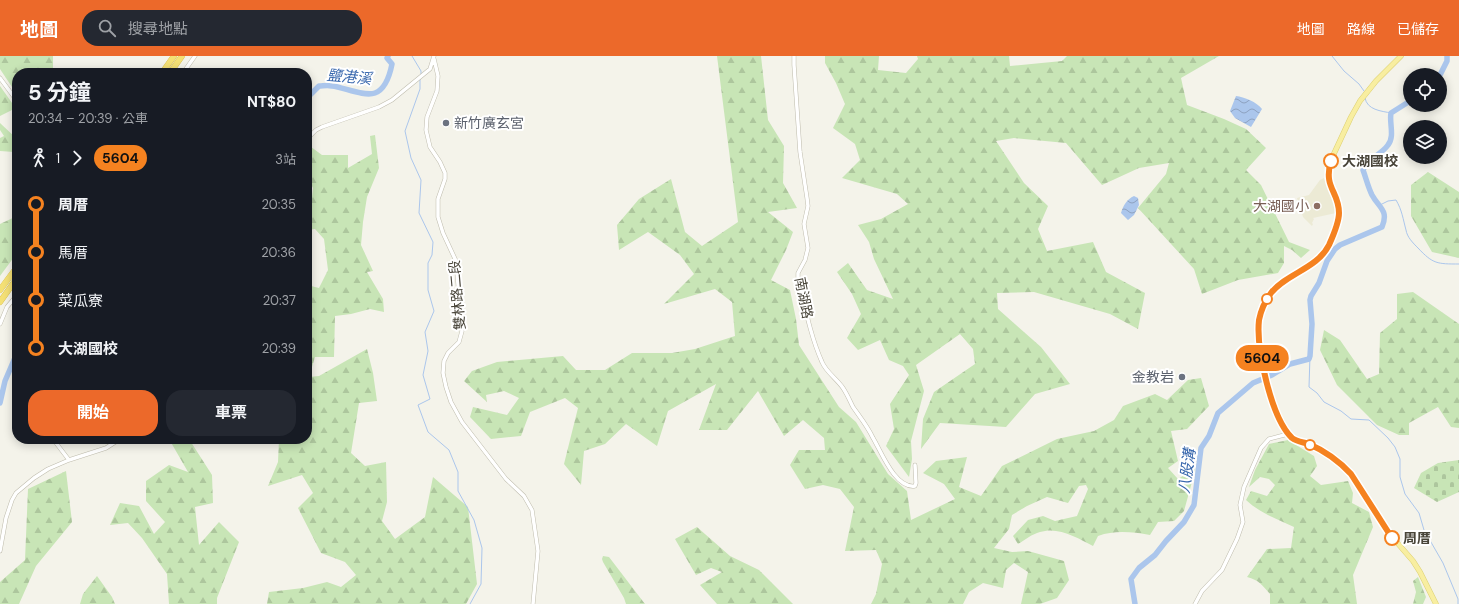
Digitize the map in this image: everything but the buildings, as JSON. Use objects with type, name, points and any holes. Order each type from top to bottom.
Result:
[{"type":"highway","points":[[166,68],[174,56]]},
{"type":"highway","points":[[174,68],[182,56]]},
{"type":"highway","points":[[0,290],[12,274]]},
{"type":"highway","points":[[0,302],[12,285]]},
{"type":"main road","points":[[1401,56],[1376,81],[1360,101],[1331,160],[1328,171],[1328,180],[1336,199],[1339,215],[1329,244],[1319,258],[1282,283],[1272,292],[1262,310],[1259,320],[1259,335],[1264,372],[1270,397],[1288,434],[1295,440],[1308,444],[1326,453],[1342,464],[1351,474],[1387,531],[1413,561],[1436,604]]},
{"type":"street","points":[[187,68],[195,56]]},
{"type":"street","name":"南湖路","points":[[794,56],[800,152],[808,198],[804,224],[808,248],[805,260],[798,273],[798,277],[811,334],[822,364],[844,389],[849,400],[873,437],[888,467],[906,484],[915,486],[915,465]]},
{"type":"street","points":[[312,134],[322,127],[385,104],[413,84],[430,69],[434,57]]},
{"type":"street","name":"雙林路二段","points":[[434,57],[438,76],[438,91],[427,117],[426,130],[430,147],[440,162],[445,174],[445,180],[438,199],[438,217],[443,233],[456,261],[462,331],[459,342],[445,357],[443,373],[450,400],[462,422],[506,479],[524,496],[532,510],[538,551],[533,604]]},
{"type":"street","points":[[0,78],[12,94]]},
{"type":"street","points":[[0,324],[7,307],[12,301]]},
{"type":"street","points":[[1195,604],[1202,591],[1220,572],[1237,539],[1243,522],[1240,505],[1244,487],[1261,448],[1269,439],[1288,434]]},
{"type":"street","points":[[57,444],[69,460]]},
{"type":"street","points":[[0,551],[6,518],[16,493],[41,473],[69,460],[106,448],[112,444]]},
{"type":"shaded area","name":"大湖國小","points":[[1324,178],[1333,199],[1336,213],[1313,218],[1312,226],[1303,217],[1297,198],[1309,195],[1320,180]]},
{"type":"green space","points":[[0,56],[53,56],[53,68],[12,68],[12,87],[0,69]]},
{"type":"green space","points":[[717,56],[761,56],[768,120],[784,146],[783,183],[797,208],[768,212],[793,232],[771,280],[790,290],[796,319],[799,345],[839,407],[856,422],[888,474],[907,491],[911,520],[955,499],[944,484],[923,473],[936,461],[967,457],[959,487],[981,496],[1002,466],[1057,439],[1094,431],[1114,420],[1123,406],[1155,394],[1167,400],[1188,380],[1201,378],[1209,406],[1187,429],[1171,431],[1178,461],[1168,468],[1178,479],[1186,474],[1192,457],[1195,471],[1184,511],[1174,521],[1158,522],[1150,535],[1124,532],[1104,534],[1098,536],[1093,546],[1068,534],[1047,531],[1034,534],[1018,544],[1013,536],[1028,520],[1043,516],[1055,521],[1077,516],[1088,489],[1086,485],[1079,486],[1068,503],[1047,497],[1012,515],[1009,529],[994,548],[1012,552],[1028,551],[1064,561],[1069,580],[1057,598],[1040,604],[1021,604],[1028,572],[1014,563],[1006,570],[1003,588],[983,583],[969,592],[963,604],[871,604],[876,594],[882,564],[876,550],[845,551],[854,507],[840,489],[823,485],[805,489],[790,465],[799,450],[825,450],[824,438],[803,420],[784,436],[758,391],[727,430],[699,430],[716,384],[668,411],[657,446],[626,424],[605,444],[584,451],[581,485],[564,464],[578,408],[565,398],[530,412],[521,436],[491,439],[470,417],[473,407],[507,415],[519,398],[504,391],[486,395],[487,402],[464,381],[472,371],[497,362],[563,356],[576,370],[605,370],[632,353],[672,353],[695,349],[735,336],[732,302],[715,289],[664,304],[694,274],[680,255],[648,232],[619,250],[617,225],[639,199],[671,179],[685,232],[702,246],[738,222]]},
{"type":"green space","points":[[825,56],[879,56],[878,70],[906,73],[918,59],[917,56],[1009,56],[1010,66],[1062,61],[1067,56],[1219,56],[1181,78],[1187,105],[1246,129],[1266,148],[1246,170],[1261,185],[1289,242],[1310,250],[1301,258],[1292,250],[1284,246],[1284,263],[1278,273],[1238,280],[1202,294],[1194,269],[1138,208],[1166,174],[1169,163],[1139,168],[1102,185],[1066,143],[1014,138],[996,141],[1024,183],[1048,206],[1038,229],[1047,251],[1093,242],[1106,272],[1145,293],[1138,329],[1110,314],[1034,292],[997,293],[998,309],[1041,347],[1070,384],[1035,394],[1006,427],[940,423],[921,449],[923,419],[934,392],[975,364],[973,349],[960,334],[916,365],[924,391],[911,441],[912,459],[909,477],[886,446],[894,429],[890,404],[909,375],[903,366],[889,360],[880,340],[858,350],[847,338],[861,314],[852,294],[837,272],[848,263],[867,290],[893,299],[874,259],[869,242],[858,225],[881,219],[908,204],[897,194],[842,178],[860,160],[855,144],[833,128],[845,104],[825,63]]},
{"type":"green space","points":[[0,86],[12,103],[12,110],[0,116]]},
{"type":"green space","points":[[0,123],[12,134],[12,152],[0,151],[0,138],[4,136],[0,130]]},
{"type":"green space","points":[[375,135],[379,168],[367,197],[361,245],[373,271],[367,272],[383,299],[384,312],[370,309],[335,316],[334,357],[315,357],[312,367],[312,286],[319,288],[328,270],[324,239],[315,229],[312,229],[312,148],[322,155],[348,155],[348,168],[372,154],[370,136]]},
{"type":"green space","points":[[1428,172],[1459,192],[1459,258],[1432,252],[1411,216],[1411,185]]},
{"type":"green space","points":[[12,218],[12,260],[0,276],[0,224]]},
{"type":"green space","points":[[1413,292],[1459,324],[1459,428],[1451,427],[1438,407],[1409,423],[1409,435],[1399,435],[1377,425],[1337,385],[1320,350],[1324,330],[1340,340],[1367,379],[1379,374],[1380,333],[1397,319],[1397,294]]},
{"type":"green space","points":[[367,349],[373,373],[377,401],[359,403],[351,453],[365,466],[386,462],[387,502],[382,521],[395,539],[425,517],[433,477],[468,507],[477,584],[466,604],[267,604],[269,592],[303,588],[327,582],[341,587],[356,575],[345,562],[321,553],[298,508],[313,493],[302,475],[268,486],[278,462],[279,444],[312,444],[312,377],[319,376]]},
{"type":"green space","points":[[1288,440],[1314,456],[1317,466],[1310,476],[1321,485],[1348,481],[1353,493],[1352,503],[1369,512],[1373,527],[1353,575],[1357,604],[1270,604],[1270,594],[1257,581],[1247,577],[1267,549],[1291,548],[1294,527],[1263,512],[1251,505],[1246,500],[1251,491],[1267,496],[1275,485],[1269,479],[1260,477],[1249,487],[1255,470],[1269,444]]},
{"type":"green space","points":[[172,444],[192,444],[212,475],[213,503],[195,507],[199,545],[219,522],[239,542],[217,598],[217,604],[169,604],[167,574],[142,538],[128,523],[110,525],[120,503],[139,506],[154,534],[165,522],[146,501],[146,481],[169,465],[188,472]]},
{"type":"green space","points":[[1459,460],[1459,492],[1437,502],[1414,488],[1421,473],[1438,463]]},
{"type":"green space","points":[[66,471],[72,522],[36,566],[19,604],[0,604],[0,582],[25,560],[28,489]]},
{"type":"green space","points":[[697,527],[730,556],[759,570],[793,604],[717,604],[700,585],[722,572],[711,568],[696,575],[675,539]]},
{"type":"green space","points":[[603,556],[609,557],[645,604],[626,604],[603,562]]},
{"type":"green space","points":[[97,576],[112,597],[115,604],[80,604],[83,594]]},
{"type":"green space","points":[[1418,577],[1426,597],[1423,604],[1413,604],[1416,592],[1413,581]]},
{"type":"water","points":[[1236,96],[1250,100],[1262,109],[1251,127],[1235,118],[1230,111]]},
{"type":"water","points":[[1134,196],[1138,198],[1139,205],[1134,215],[1128,220],[1121,213],[1129,199]]},
{"type":"waterway","name":"鹽港溪","points":[[312,93],[319,86],[337,87],[365,94],[375,93],[385,85],[389,77],[392,64],[387,58],[388,56]]},
{"type":"waterway","points":[[412,56],[421,71],[421,74]]},
{"type":"waterway","points":[[1332,56],[1344,71],[1359,84],[1364,91]]},
{"type":"waterway","name":"八股溝","points":[[1444,68],[1447,61],[1447,56]]},
{"type":"waterway","points":[[420,79],[420,89],[405,131],[411,158],[421,180],[419,213],[433,242],[432,255],[428,263],[428,290],[434,311],[425,332],[428,351],[423,375],[430,399],[418,405],[428,432],[449,450],[458,472],[458,491],[474,520],[482,548],[481,584],[470,604]]},
{"type":"waterway","points":[[1365,98],[1366,102],[1371,107],[1379,111],[1391,113]]},
{"type":"waterway","name":"八股溝","points":[[1135,604],[1131,579],[1139,568],[1155,555],[1184,522],[1194,505],[1201,448],[1209,436],[1218,413],[1253,383],[1272,375],[1290,364],[1309,359],[1312,324],[1310,300],[1319,283],[1327,261],[1335,249],[1340,245],[1382,227],[1384,213],[1372,195],[1363,170],[1368,162],[1388,145],[1391,138],[1391,113],[1403,105]]},
{"type":"waterway","points":[[1380,205],[1388,201],[1396,200],[1401,211],[1407,233],[1412,242],[1423,253],[1436,262],[1445,264],[1459,264]]},
{"type":"waterway","points":[[1310,356],[1309,387],[1317,393],[1324,402],[1341,411],[1351,419],[1369,420],[1388,438],[1395,447],[1400,459],[1400,477],[1405,494],[1419,513],[1424,530],[1443,563],[1458,599],[1458,604]]},
{"type":"waterway","name":"鹽港溪","points":[[0,403],[5,381],[12,365]]},
{"type":"bus line","name":"5604","points":[[1331,161],[1328,171],[1328,180],[1339,208],[1339,215],[1338,222],[1329,244],[1319,258],[1282,283],[1272,292],[1267,299],[1259,320],[1259,335],[1266,382],[1270,397],[1288,434],[1295,440],[1308,444],[1326,453],[1342,464],[1351,474],[1392,538]]},
{"type":"place","name":"新竹廣玄宮","points":[[446,123]]},
{"type":"place","name":"大湖國校","points":[[1331,161]]},
{"type":"place","name":"大湖國小","points":[[1317,206]]},
{"type":"place","name":"金教岩","points":[[1182,377]]},
{"type":"place","name":"周厝","points":[[1392,538]]}]
